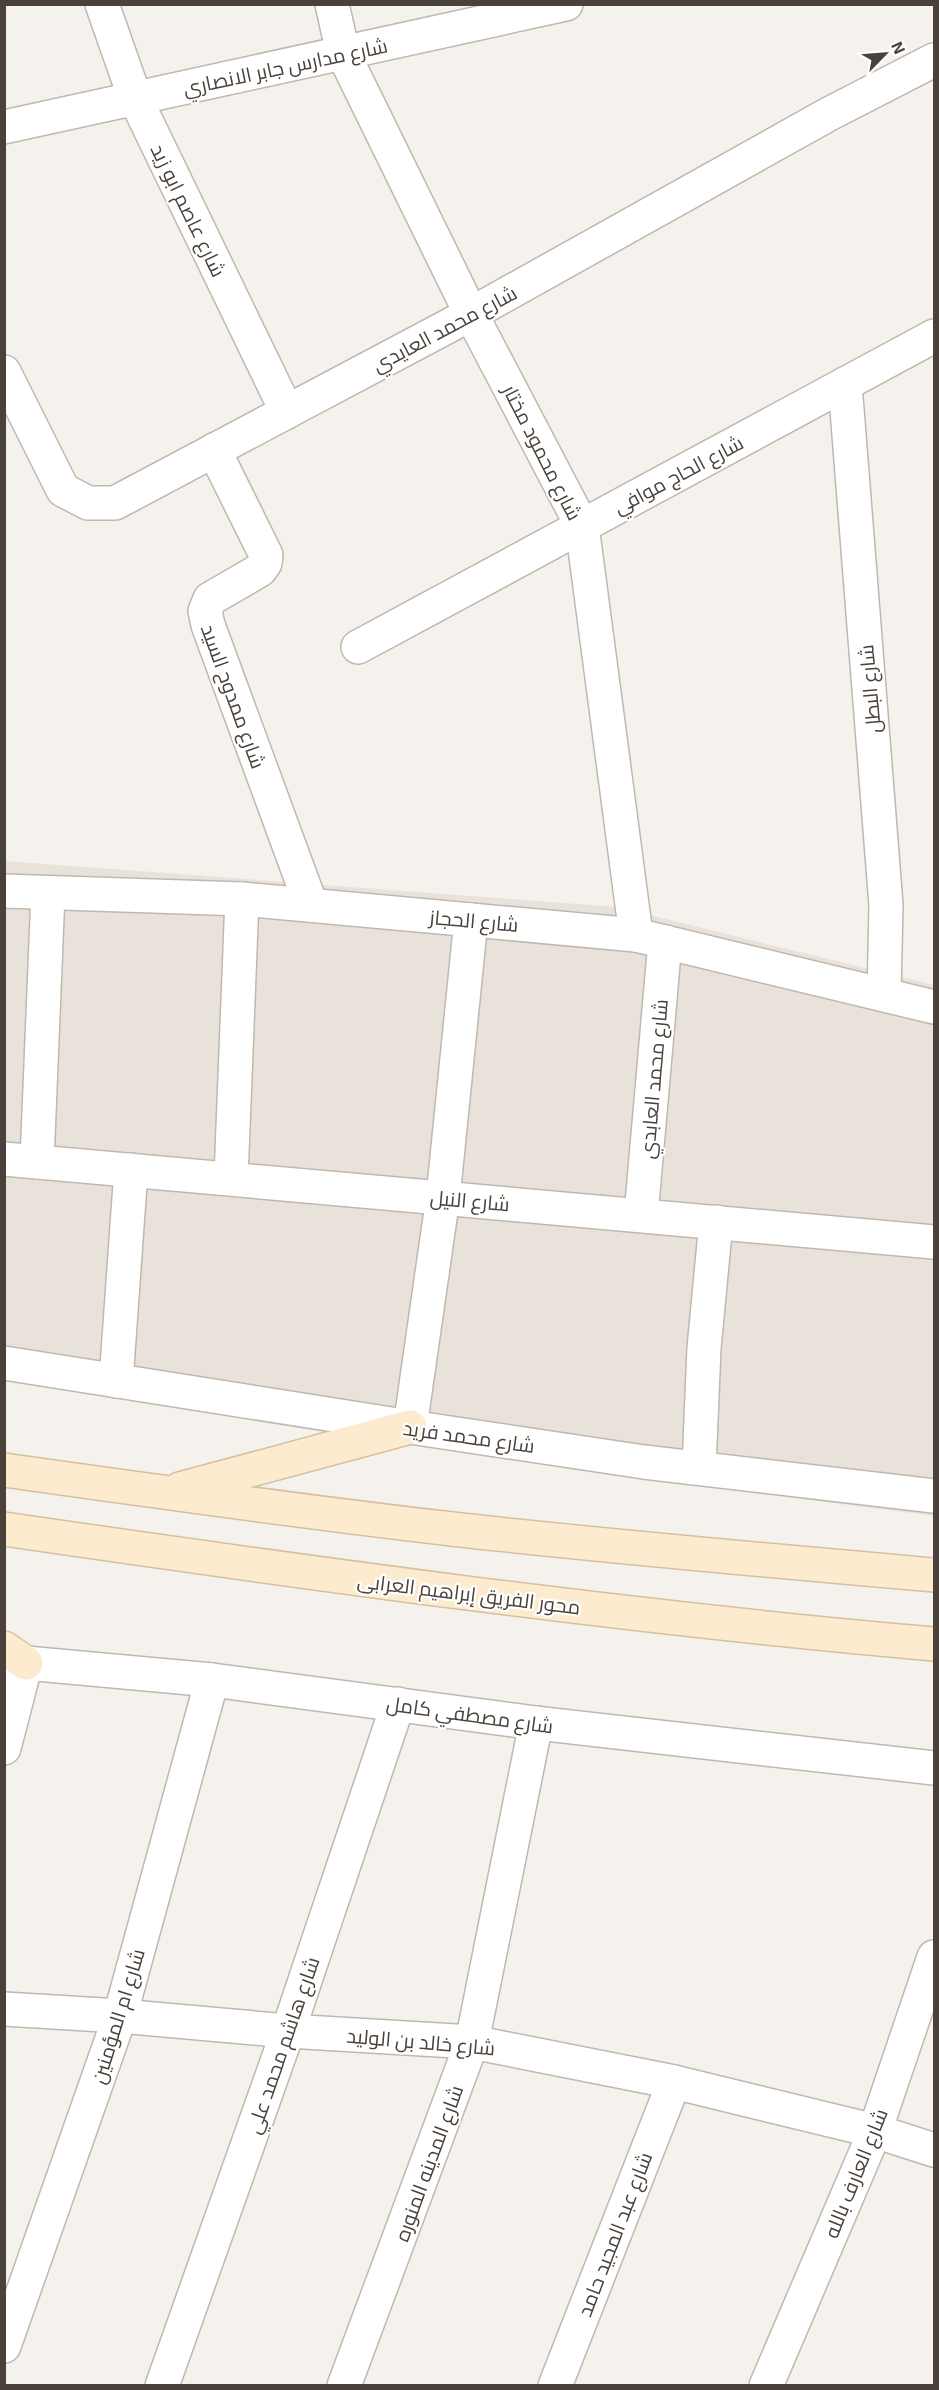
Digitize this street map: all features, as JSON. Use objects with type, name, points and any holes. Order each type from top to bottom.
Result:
[{"type":"main road","points":[[164,1493],[410,1427]]},
{"type":"main road","points":[[4,1470],[164,1493],[451,1529],[934,1575]]},
{"type":"main road","name":"محور الفريق إبراهيم العرابى","points":[[4,1529],[417,1588],[714,1622],[934,1644]]},
{"type":"street","name":"شارع عاصم ابو زيد","points":[[102,4],[135,98],[287,412]]},
{"type":"street","name":"شارع محمود مختار","points":[[332,4],[343,53],[471,314],[582,526],[650,939]]},
{"type":"street","name":"شارع مدارس جابر الانصاري","points":[[4,127],[566,4]]},
{"type":"street","name":"شارع محمد العايدي","points":[[4,372],[63,490],[88,503],[115,503],[471,314],[829,114],[934,60]]},
{"type":"street","name":"شارع الحاج موافي","points":[[358,647],[934,336]]},
{"type":"street","name":"شارع البطل","points":[[845,384],[886,905],[885,995]]},
{"type":"street","name":"شارع ممدوح السيد","points":[[214,450],[266,555],[265,563],[260,570],[210,599],[205,611],[206,618],[311,905]]},
{"type":"street","name":"شارع الحجاز","points":[[4,891],[242,899],[650,939],[934,1007]]},
{"type":"street","points":[[37,1162],[48,894]]},
{"type":"street","points":[[231,1178],[242,899]]},
{"type":"street","points":[[410,1427],[443,1197],[471,920]]},
{"type":"street","name":"شارع محمد العابدي","points":[[641,1215],[650,939]]},
{"type":"street","name":"شارع النيل","points":[[4,1159],[934,1242]]},
{"type":"street","points":[[116,1381],[131,1170]]},
{"type":"street","points":[[699,1468],[704,1348],[716,1222]]},
{"type":"street","name":"شارع محمد فريد","points":[[4,1364],[410,1427],[699,1468],[934,1496]]},
{"type":"street","points":[[4,1748],[12,1657]]},
{"type":"street","name":"شارع مصطفي كامل","points":[[12,1657],[212,1680],[536,1723],[934,1768]]},
{"type":"street","name":"شارع ام المؤمنين","points":[[4,2346],[120,2016],[212,1680]]},
{"type":"street","name":"شارع هاشم محمد علي","points":[[162,2385],[288,2031],[398,1704]]},
{"type":"street","name":"شارع المدينه المنوره","points":[[344,2385],[472,2042],[536,1723]]},
{"type":"street","name":"شارع العارف بالله","points":[[766,2385],[875,2131],[934,1957]]},
{"type":"street","name":"شارع خالد بن الوليد","points":[[4,2009],[120,2016],[288,2031],[472,2042],[674,2082],[875,2131],[934,2150]]},
{"type":"street","name":"شارع عبد المجيد حامد","points":[[555,2385],[674,2082]]},
{"type":"shaded area","points":[[5,861],[617,907],[934,985],[934,1516],[703,1486],[5,1379]]}]
